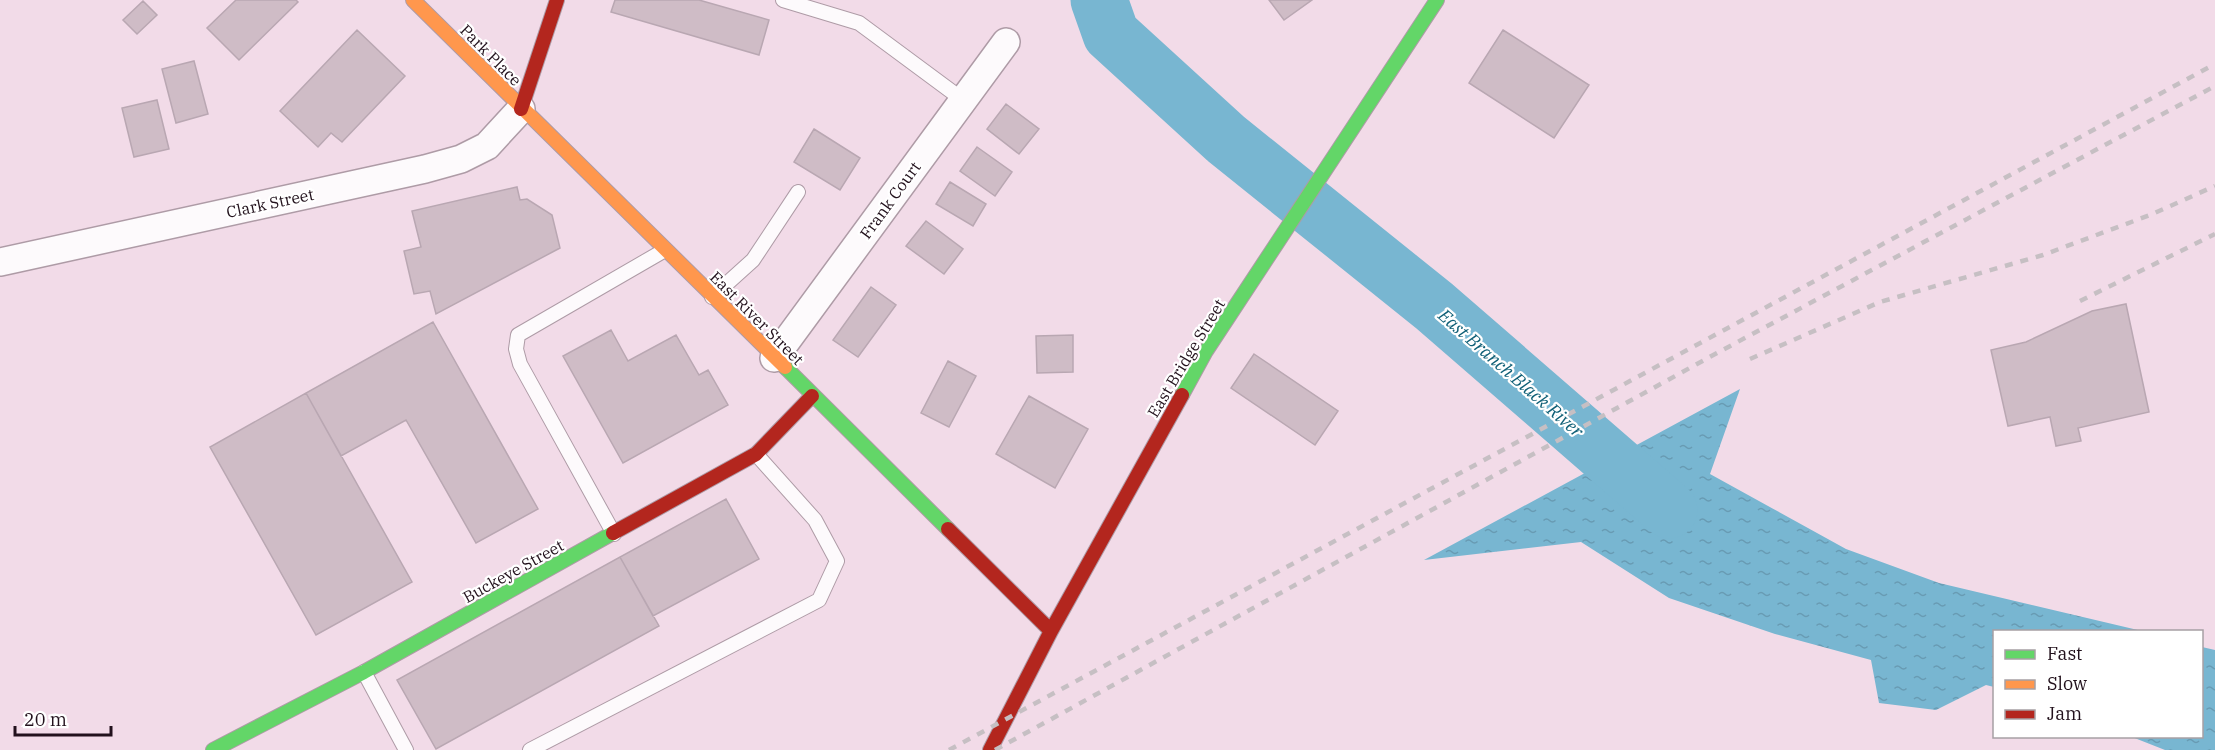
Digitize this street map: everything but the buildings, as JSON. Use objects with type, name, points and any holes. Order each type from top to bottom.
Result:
[{"type":"street","name":"Park Place","points":[[413,0],[521,109]]},
{"type":"street","points":[[521,109],[557,0]]},
{"type":"street","name":"East Bridge Street","points":[[990,750],[1051,631],[1206,351],[1437,0]]},
{"type":"street","name":"Frank Court","points":[[774,358],[1006,42]]},
{"type":"street","name":"East River Street","points":[[521,109],[1051,631]]},
{"type":"street","name":"Clark Street","points":[[0,262],[425,170],[461,159],[487,147],[521,109]]},
{"type":"street","name":"Buckeye Street","points":[[213,750],[364,672],[756,454],[812,396]]},
{"type":"lane","points":[[783,0],[859,23],[963,100]]},
{"type":"lane","points":[[712,297],[753,260],[798,192]]},
{"type":"lane","points":[[614,534],[520,364],[516,349],[518,335],[665,250]]},
{"type":"lane","points":[[530,750],[819,600],[837,561],[815,520],[756,454]]},
{"type":"lane","points":[[364,672],[406,750]]},
{"type":"water","points":[[1740,389],[1710,474],[1846,549],[1939,583],[2138,630],[1993,630],[1993,687],[1986,685],[1936,710],[1879,703],[1871,660],[1775,634],[1669,598],[1581,542],[1424,560]]},
{"type":"water","points":[[2203,647],[2215,650],[2215,750],[2165,750],[2135,738],[2203,738]]},
{"type":"waterway","name":"East Branch Black River","points":[[1099,0],[1111,34],[1226,139],[1434,306],[1669,510]]},
{"type":"railway","points":[[949,750],[2215,64]]},
{"type":"railway","points":[[995,750],[1717,353],[2215,86]]},
{"type":"railway","points":[[1750,359],[1880,302],[2043,255],[2150,215],[2215,186]]},
{"type":"railway","points":[[2080,301],[2215,234]]},
{"type":"traffic: fast","points":[[1182,395],[1206,351],[1437,0]]},
{"type":"traffic: fast","points":[[785,367],[948,529]]},
{"type":"traffic: fast","points":[[213,750],[364,672],[613,533]]},
{"type":"traffic: slow","points":[[413,0],[785,367]]},
{"type":"traffic: jam","points":[[521,109],[557,0]]},
{"type":"traffic: jam","points":[[990,750],[1051,631],[1182,395]]},
{"type":"traffic: jam","points":[[613,533],[756,454],[812,396]]},
{"type":"traffic: jam","points":[[948,529],[1051,631]]}]
